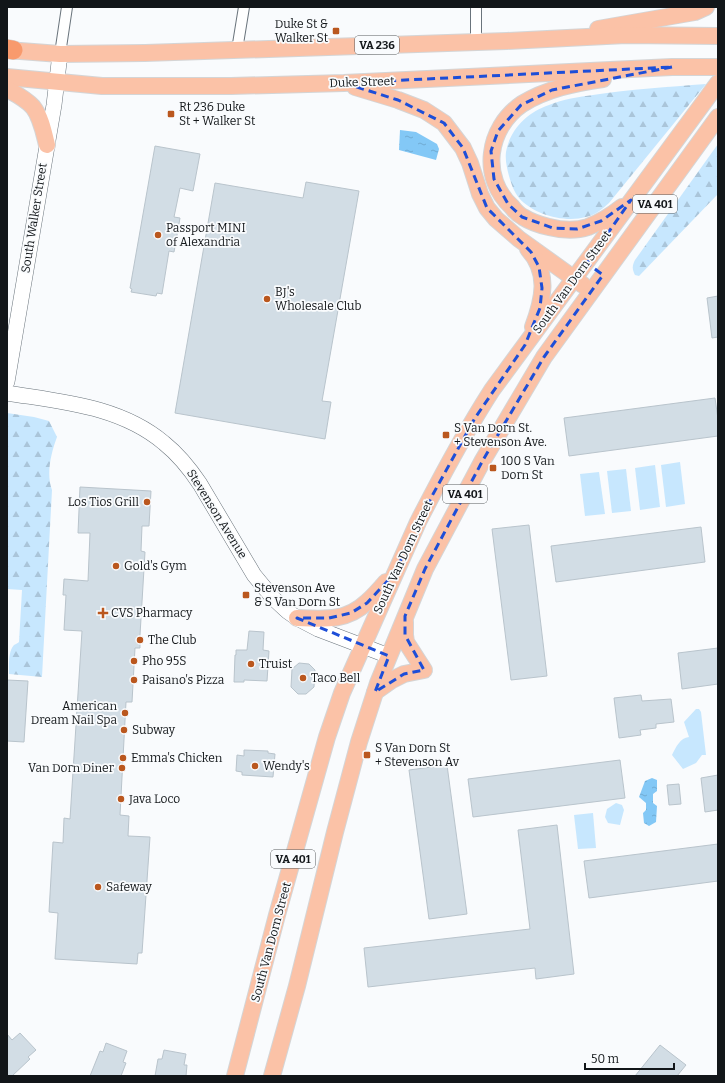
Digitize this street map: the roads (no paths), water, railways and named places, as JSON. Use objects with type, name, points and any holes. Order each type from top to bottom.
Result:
[{"type":"main road","points":[[548,38],[695,12],[706,7]]},
{"type":"main road","name":"VA 236","points":[[9,50],[60,54],[145,53],[476,42],[626,35],[718,36]]},
{"type":"main road","points":[[631,200],[612,215],[587,227],[563,229],[538,224],[522,216],[508,204],[500,193],[494,179],[492,166],[494,140],[510,114],[521,105],[539,95],[565,86],[672,67]]},
{"type":"main road","name":"Duke Street","points":[[7,77],[102,86],[231,86],[344,83],[672,67],[718,67]]},
{"type":"main road","points":[[344,83],[424,110],[444,123],[463,148],[470,163],[480,194],[496,219],[519,239],[592,291]]},
{"type":"main road","name":"South Van Dorn Street","points":[[235,1076],[277,915],[327,737],[342,693],[362,646],[428,502],[474,418],[492,390],[587,263],[631,200],[718,83]]},
{"type":"main road","points":[[7,89],[27,101],[34,108],[40,121],[46,145]]},
{"type":"main road","name":"South Van Dorn Street","points":[[272,1076],[297,986],[352,766],[375,692],[425,569],[487,454],[544,357],[718,117]]},
{"type":"main road","points":[[519,239],[536,260],[541,276],[542,288],[540,308],[525,345]]},
{"type":"main road","points":[[587,263],[603,275]]},
{"type":"main road","points":[[297,618],[329,618],[345,616],[366,603],[394,574]]},
{"type":"main road","points":[[375,692],[392,680],[404,674],[424,670],[406,642],[405,616]]},
{"type":"street","points":[[60,54],[67,7]]},
{"type":"street","points":[[237,50],[244,7]]},
{"type":"street","points":[[476,7],[476,42]]},
{"type":"street","name":"South Walker Street","points":[[7,382],[57,82],[60,54]]},
{"type":"street","name":"Stevenson Avenue","points":[[7,393],[65,402],[96,409],[116,415],[142,427],[164,443],[190,470],[254,575],[280,604],[297,618],[318,629],[389,656]]},
{"type":"water","points":[[400,130],[416,132],[437,144],[439,149],[436,160],[399,150]]},
{"type":"water","points":[[652,778],[657,780],[657,791],[653,794],[653,803],[657,806],[656,822],[649,826],[644,823],[643,813],[646,810],[646,803],[639,797],[645,781]]},
{"type":"place","name":"Duke St & Walker St","points":[[336,31]]},
{"type":"place","name":"Rt 236 Duke St + Walker St","points":[[171,114]]},
{"type":"place","name":"Passport MINI of Alexandria","points":[[158,235]]},
{"type":"place","name":"BJ's Wholesale Club","points":[[267,299]]},
{"type":"place","name":"S Van Dorn St. + Stevenson Ave.","points":[[446,435]]},
{"type":"place","name":"100 S Van Dorn St","points":[[493,468]]},
{"type":"place","name":"Los Tios Grill","points":[[147,502]]},
{"type":"place","name":"Gold's Gym","points":[[116,566]]},
{"type":"place","name":"Stevenson Ave & S Van Dorn St","points":[[246,595]]},
{"type":"place","name":"CVS Pharmacy","points":[[103,613]]},
{"type":"place","name":"The Club","points":[[140,640]]},
{"type":"place","name":"Pho 95S","points":[[134,661]]},
{"type":"place","name":"Truist","points":[[251,664]]},
{"type":"place","name":"Taco Bell","points":[[303,678]]},
{"type":"place","name":"Paisano's Pizza","points":[[134,680]]},
{"type":"place","name":"American Dream Nail Spa","points":[[125,713]]},
{"type":"place","name":"Subway","points":[[124,730]]},
{"type":"place","name":"S Van Dorn St + Stevenson Av","points":[[367,755]]},
{"type":"place","name":"Emma's Chicken","points":[[123,758]]},
{"type":"place","name":"Wendy's","points":[[255,766]]},
{"type":"place","name":"Van Dorn Diner","points":[[122,768]]},
{"type":"place","name":"Java Loco","points":[[121,799]]},
{"type":"place","name":"Safeway","points":[[98,887]]}]
